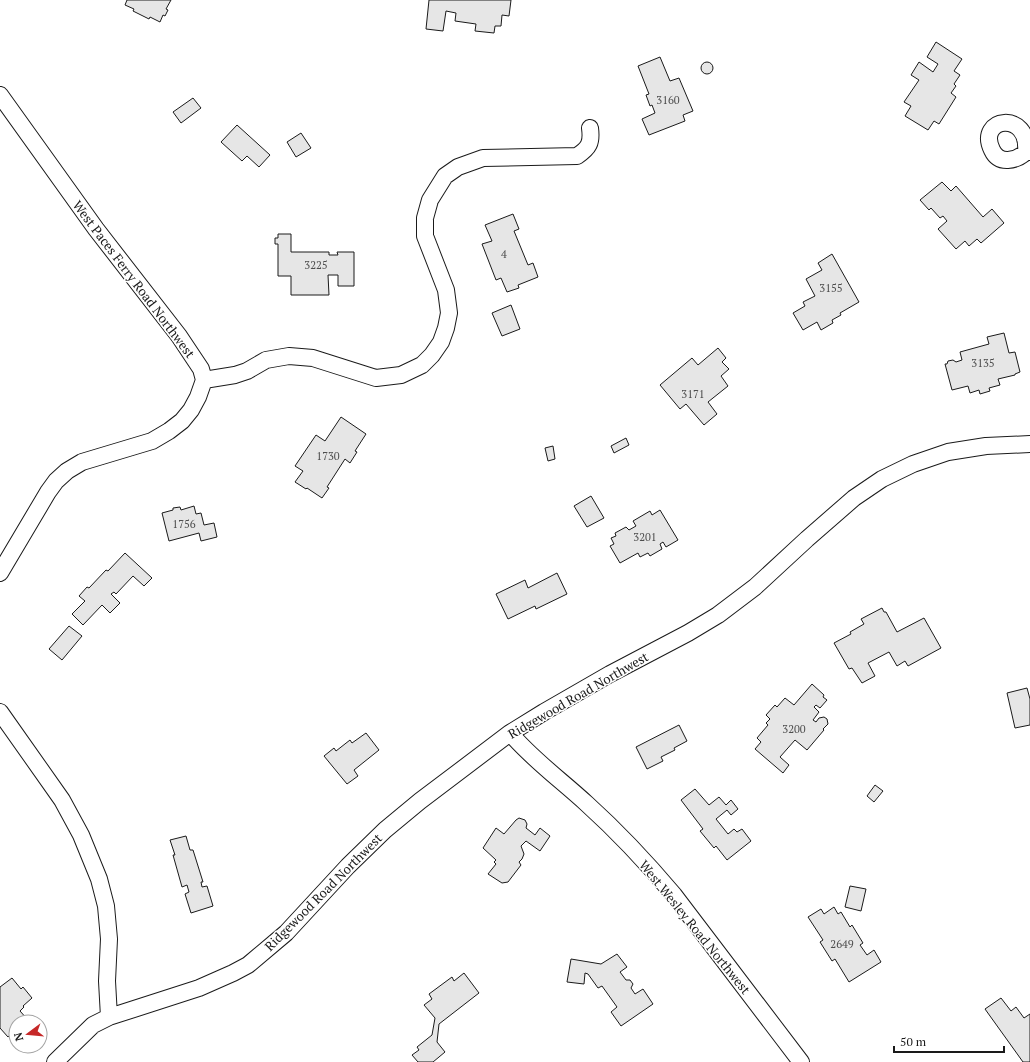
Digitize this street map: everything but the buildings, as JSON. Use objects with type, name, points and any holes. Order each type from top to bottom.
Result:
[{"type":"street","name":"West Paces Ferry Road Northwest","points":[[0,95],[96,229],[179,336],[201,369],[204,380]]},
{"type":"street","points":[[0,573],[56,481],[67,471],[82,462],[152,441],[169,431],[182,421],[191,410],[198,397],[204,380],[235,375],[247,371],[266,360],[289,356],[313,358],[376,378],[401,375],[422,365],[432,355],[441,342],[449,313],[446,290],[425,236],[425,218],[430,200],[445,176],[458,167],[483,158],[576,156],[585,151],[589,145],[591,138],[590,128]]},
{"type":"street","name":"Ridgewood Road Northwest","points":[[55,1062],[93,1025],[109,1016],[200,988],[248,965],[286,933],[348,866],[385,830],[420,801],[510,733],[544,712],[718,615],[755,587],[854,498],[882,479],[913,464],[948,452],[986,446],[1030,444]]},
{"type":"street","points":[[0,712],[62,800],[81,835],[99,879],[106,906],[109,939],[107,981],[109,1016]]},
{"type":"street","name":"West Wesley Road Northwest","points":[[510,733],[523,748],[587,804],[651,868],[674,895],[801,1062]]}]
